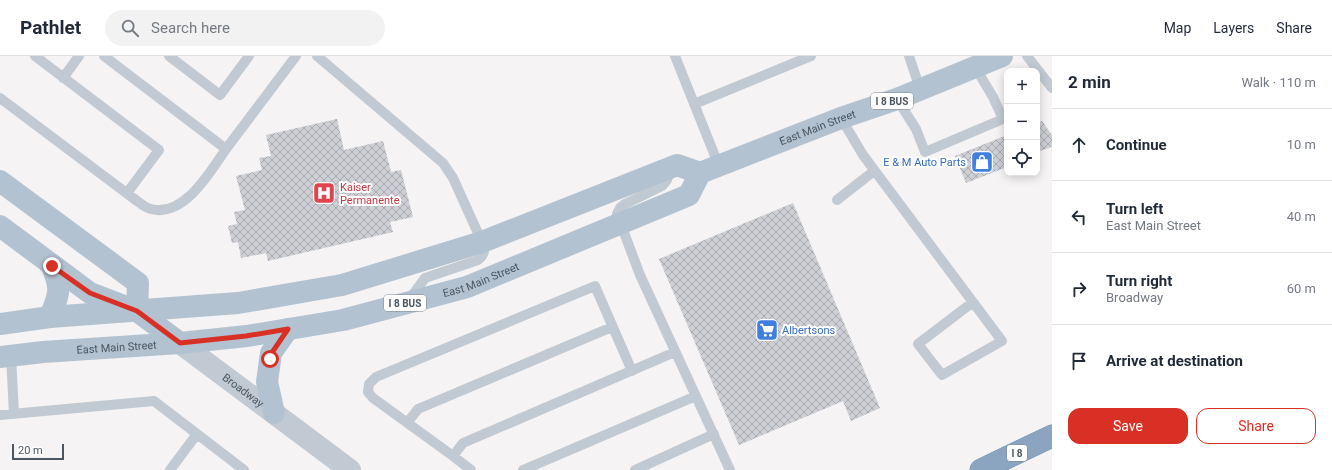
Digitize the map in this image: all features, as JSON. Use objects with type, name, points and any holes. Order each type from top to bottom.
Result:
[{"type":"highway","points":[[989,466],[1052,430]]},
{"type":"highway","name":"I 8","points":[[989,466],[1052,436]]},
{"type":"main road","name":"East Main Street","points":[[5,357],[43,352],[180,343],[246,336],[343,320],[467,287],[689,194],[700,173],[841,118],[897,99],[1002,56]]},
{"type":"main road","points":[[0,324],[50,318],[238,303],[342,284],[482,242],[677,165],[700,173]]},
{"type":"main road","points":[[0,181],[138,283],[137,311]]},
{"type":"main road","name":"Broadway","points":[[0,226],[90,293],[137,311],[180,343]]},
{"type":"main road","points":[[50,318],[59,295],[59,282],[52,266]]},
{"type":"main road","points":[[274,413],[267,382],[270,359],[271,354],[288,329]]},
{"type":"street","name":"Broadway","points":[[180,343],[350,470]]},
{"type":"lane","points":[[34,56],[159,150],[127,193]]},
{"type":"lane","points":[[63,78],[79,56]]},
{"type":"lane","points":[[104,56],[226,149]]},
{"type":"lane","points":[[169,56],[220,95],[249,56]]},
{"type":"lane","points":[[0,98],[150,209],[163,211],[177,205],[195,192],[296,56]]},
{"type":"lane","points":[[317,56],[443,163],[453,178],[482,242],[485,251],[478,260],[425,278],[407,303]]},
{"type":"lane","points":[[675,56],[720,166]]},
{"type":"lane","points":[[694,104],[811,56]]},
{"type":"lane","points":[[909,56],[920,89]]},
{"type":"lane","points":[[1027,56],[1052,88]]},
{"type":"lane","points":[[897,99],[916,129],[925,152],[1003,119],[993,97],[975,67]]},
{"type":"lane","points":[[841,118],[874,171],[1002,341],[942,375],[918,344],[972,302]]},
{"type":"lane","points":[[671,168],[667,180],[662,186],[625,204],[620,208],[617,214],[640,275],[730,470]]},
{"type":"lane","points":[[837,200],[874,171]]},
{"type":"lane","points":[[471,470],[373,398],[368,392],[369,384],[376,377],[595,286],[632,371]]},
{"type":"lane","points":[[407,423],[418,410],[612,327]]},
{"type":"lane","points":[[453,456],[464,443],[675,352]]},
{"type":"lane","points":[[5,357],[14,414]]},
{"type":"lane","points":[[523,470],[696,396]]},
{"type":"lane","points":[[0,415],[154,402],[244,470]]},
{"type":"lane","points":[[170,470],[197,434]]},
{"type":"lane","points":[[635,470],[714,434]]},
{"type":"building","name":"Kaiser Permanente","points":[[337,119],[344,150],[383,141],[391,172],[401,170],[413,217],[390,222],[393,232],[268,261],[266,253],[241,258],[238,242],[232,243],[228,226],[237,224],[234,212],[245,210],[236,176],[262,170],[259,158],[271,156],[266,135]]},
{"type":"building","points":[[1042,121],[1052,135],[1052,147],[1040,151],[1040,140],[1040,122]]},
{"type":"building","name":"E & M Auto Parts","points":[[1004,136],[1004,168],[966,183],[955,156]]},
{"type":"building","points":[[793,203],[880,408],[851,421],[843,401],[739,445],[659,259]]},
{"type":"place","name":"E & M Auto Parts","points":[[982,162]]},
{"type":"place","name":"Kaiser Permanente","points":[[324,193]]},
{"type":"place","name":"Albertsons","points":[[767,330]]},
{"type":"route","points":[[52,266],[90,293],[137,311],[180,343],[246,336],[288,329],[271,354],[270,359]]}]
